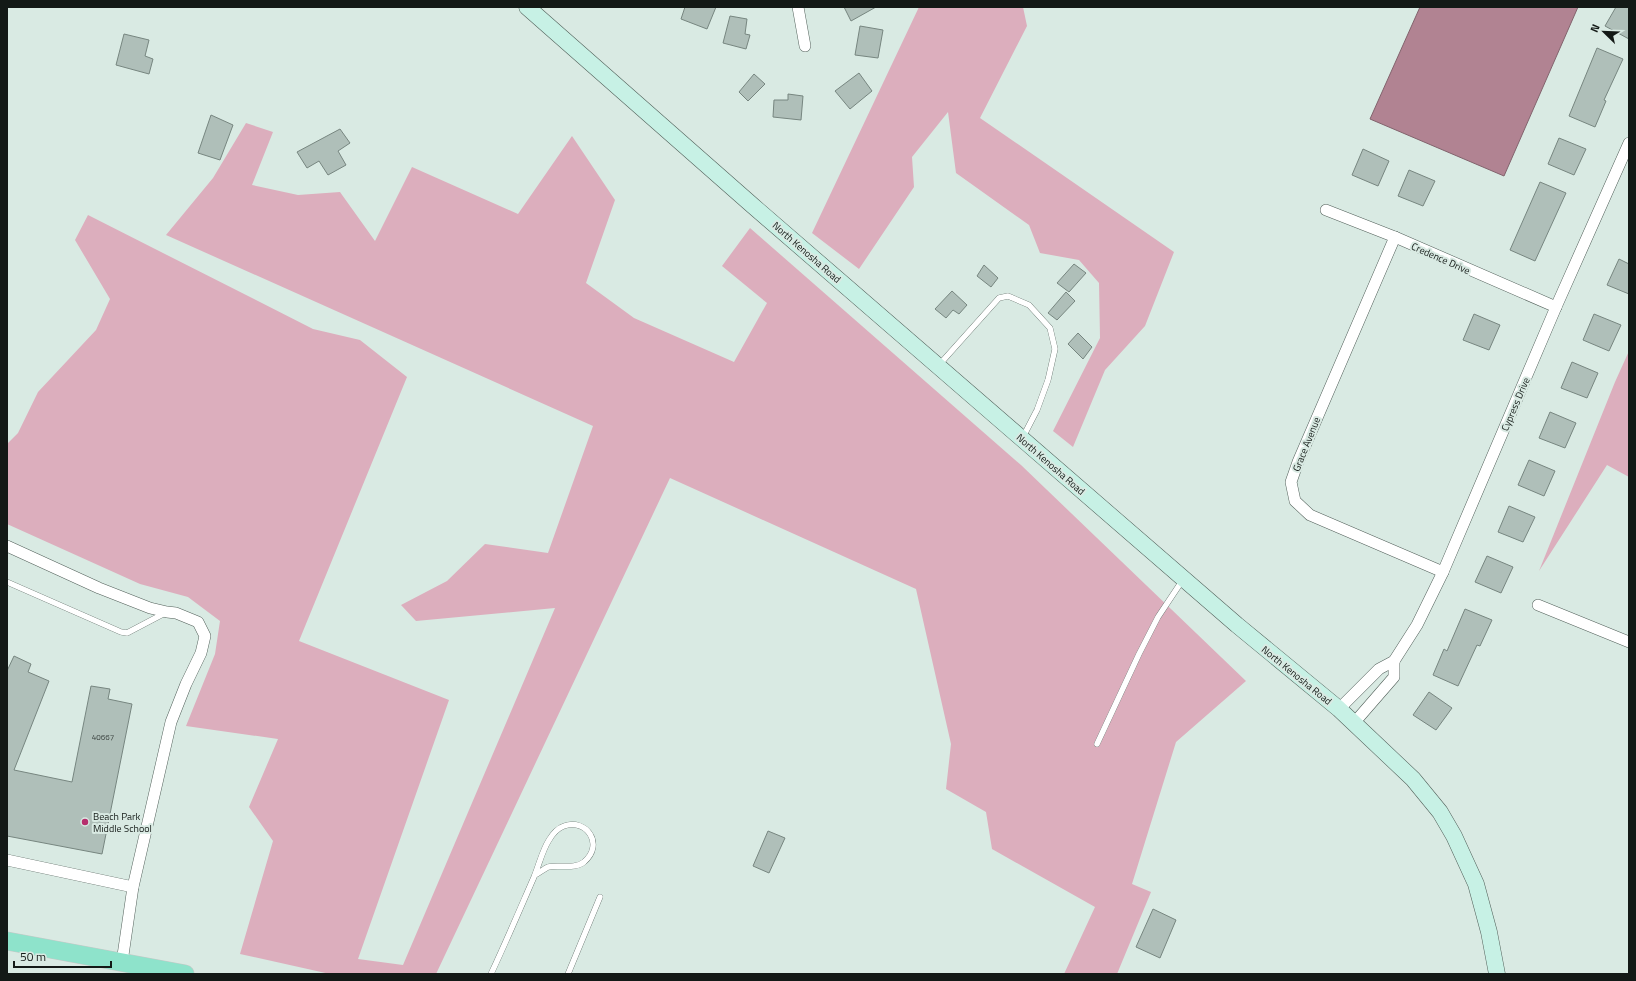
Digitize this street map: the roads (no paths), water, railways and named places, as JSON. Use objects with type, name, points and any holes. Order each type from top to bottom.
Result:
[{"type":"main road","points":[[7,941],[185,974]]},
{"type":"street","name":"North Kenosha Road","points":[[527,7],[1237,625],[1339,709],[1413,779],[1440,812],[1476,884],[1489,932],[1497,974]]},
{"type":"street","points":[[798,7],[805,46]]},
{"type":"street","name":"Cypress Drive","points":[[1339,709],[1379,669],[1394,661],[1417,625],[1443,572],[1556,308],[1629,144]]},
{"type":"street","name":"Credence Drive","points":[[1326,210],[1395,237],[1556,308]]},
{"type":"street","name":"Grace Avenue","points":[[1395,237],[1298,462],[1291,482],[1295,501],[1310,514],[1443,572]]},
{"type":"street","points":[[7,546],[98,588],[150,608],[176,613],[198,622],[205,636],[201,653],[186,684],[171,722],[132,886],[122,962]]},
{"type":"street","points":[[1538,605],[1629,642]]},
{"type":"street","name":"Cypress Drive","points":[[1354,723],[1394,677],[1394,661]]},
{"type":"street","points":[[7,860],[132,886]]},
{"type":"lane","points":[[938,366],[998,298],[1008,296],[1029,305],[1050,328],[1055,349],[1048,380],[1040,402],[1022,439]]},
{"type":"lane","points":[[1097,744],[1155,623],[1184,579]]},
{"type":"lane","points":[[7,582],[121,632],[127,632],[167,612]]},
{"type":"lane","points":[[491,974],[535,875],[548,840],[556,831],[564,826],[575,825],[585,829],[592,835],[594,845],[590,854],[583,863],[573,866],[548,867],[535,875]]},
{"type":"lane","points":[[568,974],[600,897]]},
{"type":"place","name":"Beach Park Middle School","points":[[85,822]]}]
